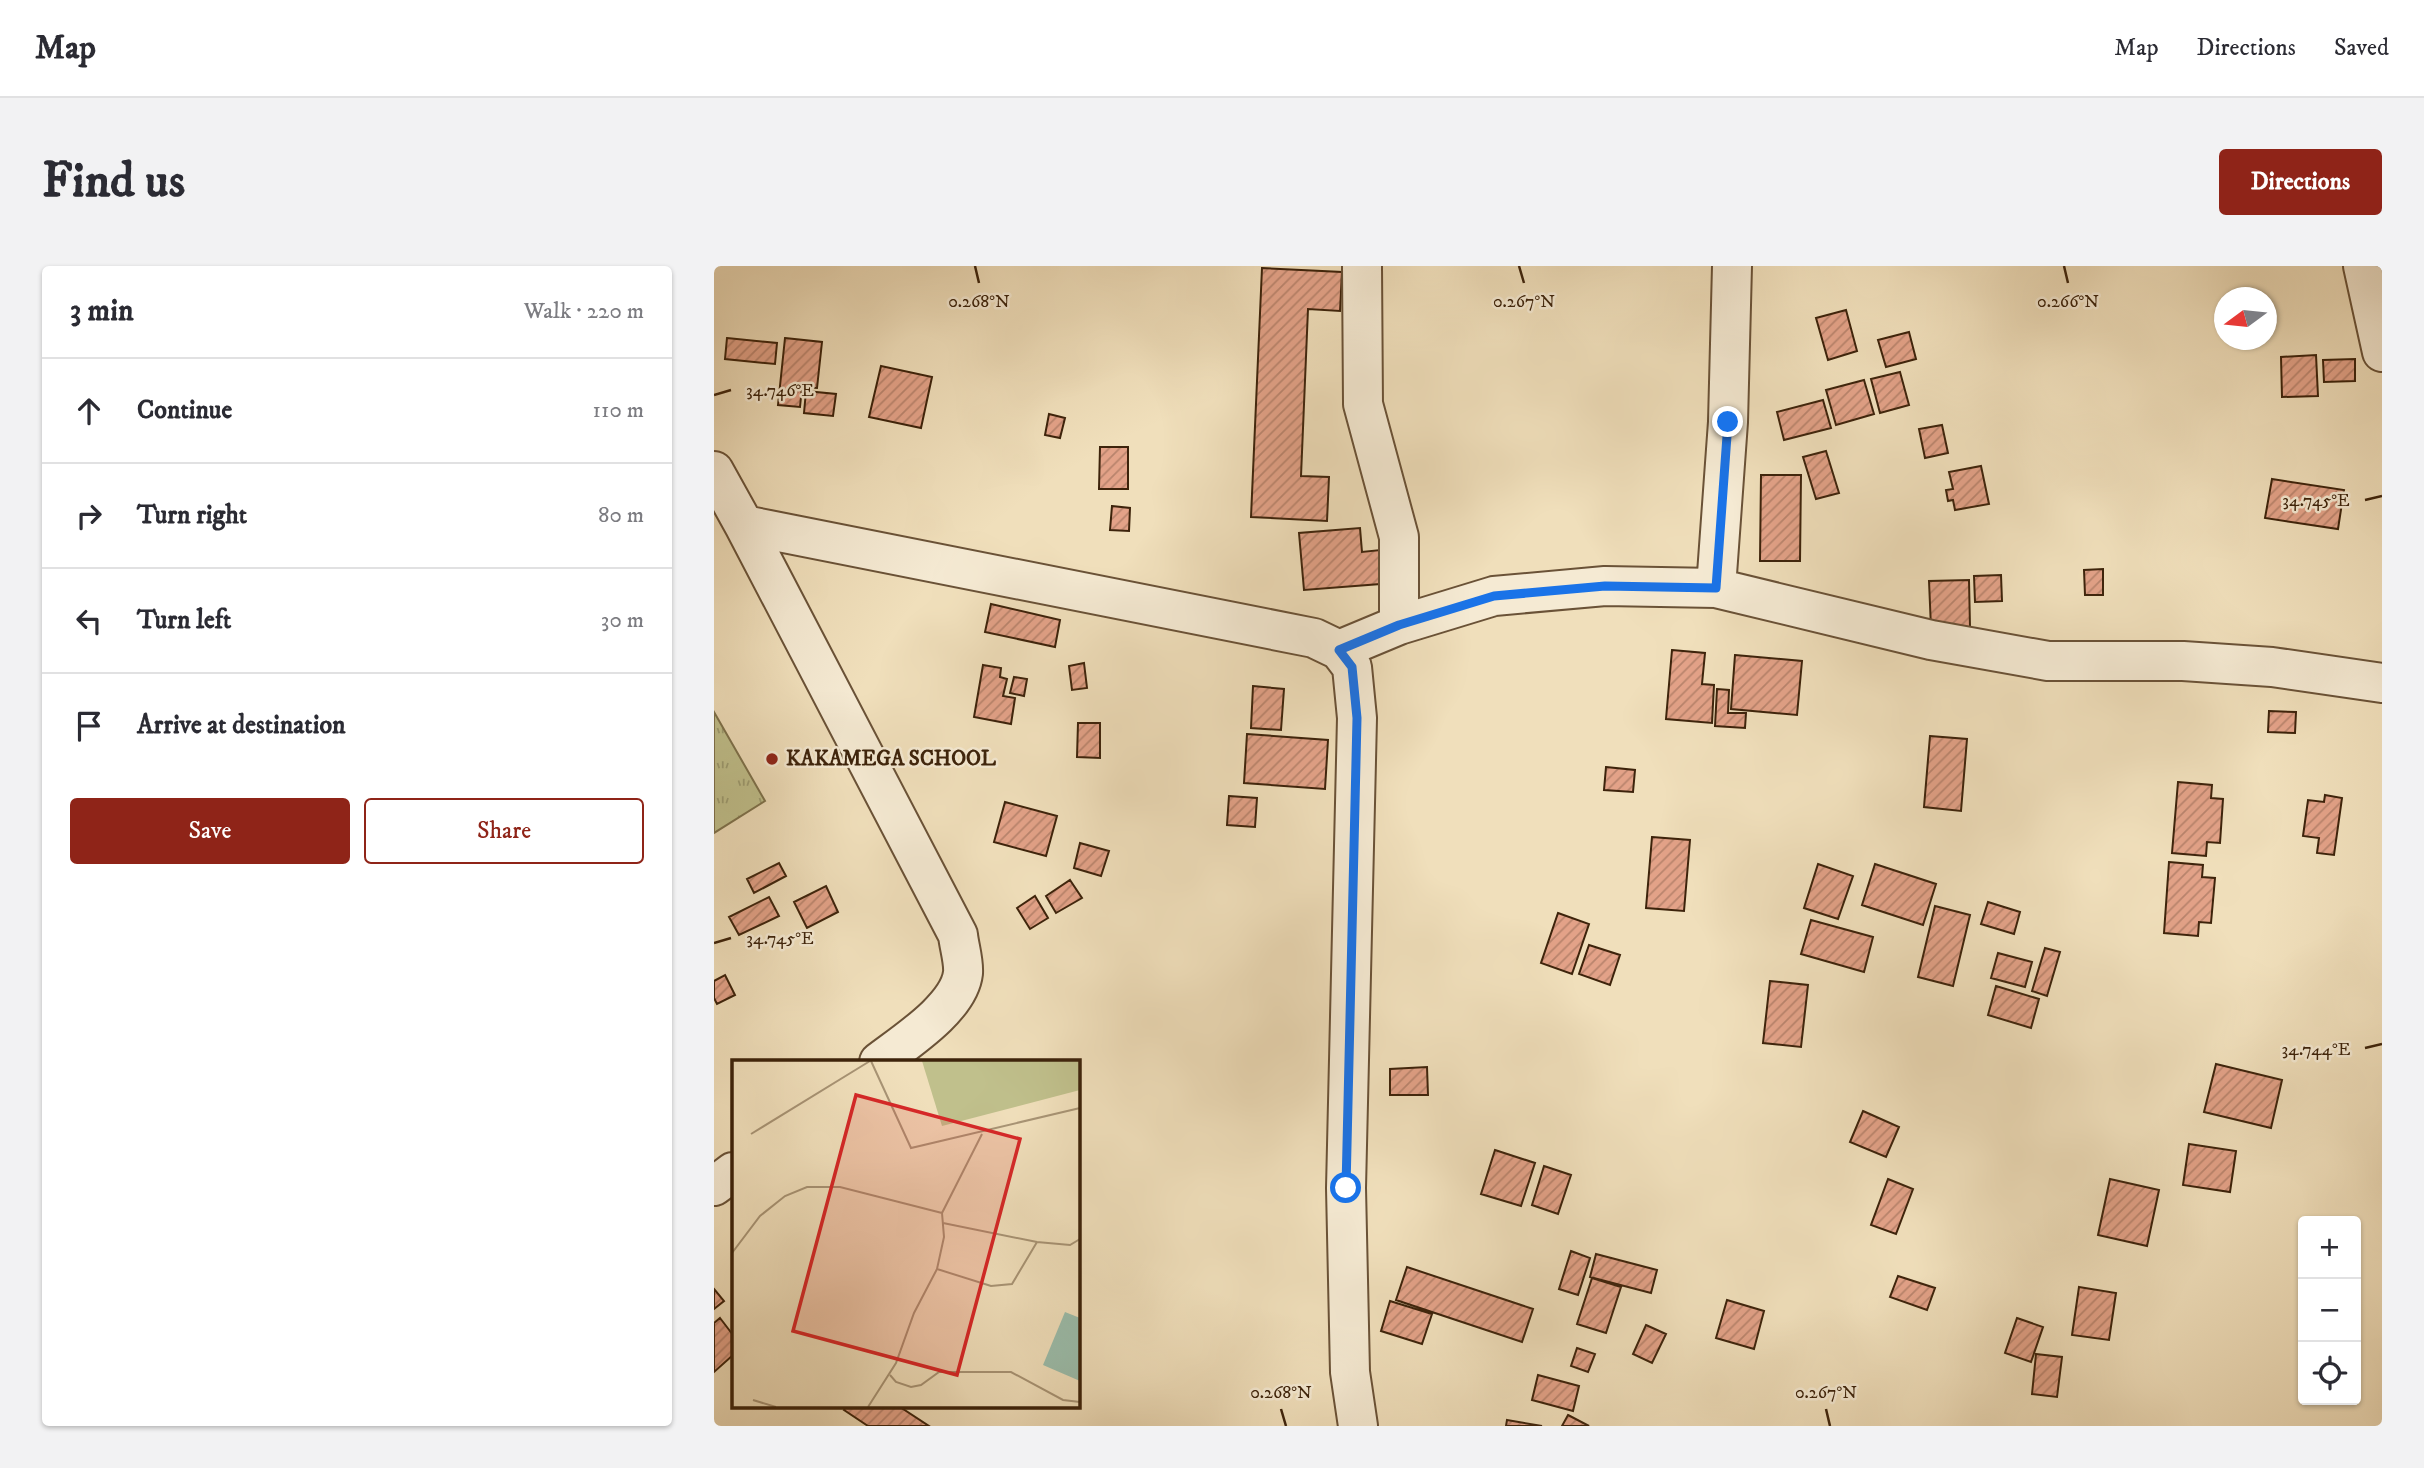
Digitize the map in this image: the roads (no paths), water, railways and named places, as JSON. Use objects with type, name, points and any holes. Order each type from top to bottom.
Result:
[{"type":"street","points":[[1362,266],[1363,404],[1399,537],[1399,625]]},
{"type":"street","points":[[1716,588],[1728,422],[1732,266]]},
{"type":"street","points":[[2363,266],[2382,352]]},
{"type":"street","points":[[714,471],[958,935],[963,973],[951,1000],[926,1027],[882,1060]]},
{"type":"street","points":[[744,525],[1314,638],[1339,650],[1352,667],[1357,718],[1346,1188],[1350,1372],[1358,1426]]},
{"type":"street","points":[[1339,650],[1399,625],[1494,596],[1605,586],[1716,588],[1931,640],[2048,661],[2183,661],[2260,666],[2382,683]]},
{"type":"street","points":[[714,1186],[732,1173]]},
{"type":"place","name":"KAKAMEGA SCHOOL","points":[[772,759]]}]
